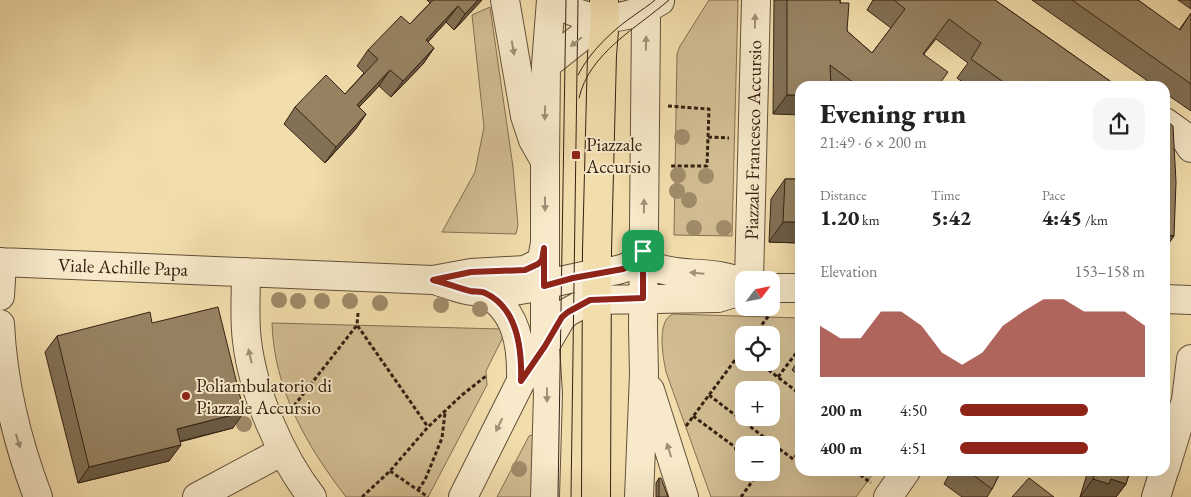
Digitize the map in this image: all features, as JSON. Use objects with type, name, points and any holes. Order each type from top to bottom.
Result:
[{"type":"main road","points":[[596,497],[597,300],[602,55],[605,9]]},
{"type":"street","points":[[505,0],[525,116],[532,140],[545,161]]},
{"type":"street","points":[[545,497],[548,394],[544,286],[546,65],[552,0],[578,14],[605,9],[637,13],[650,3]]},
{"type":"street","name":"Piazzale Francesco Accursio","points":[[750,271],[756,0]]},
{"type":"street","points":[[638,497],[644,374],[643,251],[646,19],[650,3]]},
{"type":"street","points":[[546,65],[605,9]]},
{"type":"street","points":[[1170,125],[1184,135],[1191,148]]},
{"type":"street","points":[[433,280],[471,272],[525,270],[542,260],[544,248]]},
{"type":"street","points":[[312,497],[301,483],[283,452],[257,386],[247,342],[246,272],[433,280],[472,291],[511,292],[630,267],[638,261],[643,251]]},
{"type":"street","points":[[643,251],[649,262],[664,270],[719,275],[735,280]]},
{"type":"street","points":[[0,296],[1,262]]},
{"type":"street","name":"Viale Achille Papa","points":[[1,262],[246,272]]},
{"type":"street","points":[[780,297],[795,290]]},
{"type":"street","points":[[483,292],[501,304],[513,324],[521,358],[521,381]]},
{"type":"street","points":[[463,497],[521,381],[562,317],[584,302],[597,300],[718,298],[735,293]]},
{"type":"street","points":[[1170,299],[1191,300]]},
{"type":"street","points":[[0,324],[5,386],[26,467],[38,497]]},
{"type":"street","points":[[1170,453],[1186,400],[1191,359]]},
{"type":"street","points":[[644,374],[684,497]]},
{"type":"street","points":[[197,497],[283,452]]},
{"type":"street","points":[[880,490],[899,476]]},
{"type":"street","points":[[1156,497],[1163,476]]},
{"type":"path","points":[[667,106],[709,109],[707,166],[667,166]]},
{"type":"path","points":[[708,137],[734,138]]},
{"type":"path","points":[[288,412],[292,410],[357,324],[358,314]]},
{"type":"path","points":[[357,324],[428,427]]},
{"type":"path","points":[[778,377],[795,355]]},
{"type":"path","points":[[682,430],[735,361]]},
{"type":"path","points":[[770,371],[795,390]]},
{"type":"path","points":[[362,497],[390,471],[428,427],[462,395],[486,376]]},
{"type":"path","points":[[709,395],[762,436]]},
{"type":"path","points":[[418,490],[425,480],[442,438],[445,412]]},
{"type":"path","points":[[693,416],[735,447]]},
{"type":"path","points":[[780,449],[793,459],[795,456]]},
{"type":"path","points":[[390,471],[428,497]]},
{"type":"path","points":[[862,476],[880,490]]},
{"type":"path","points":[[741,497],[753,481]]},
{"type":"shaded area","points":[[709,0],[738,0],[732,236],[674,235],[677,54]]},
{"type":"shaded area","points":[[490,7],[513,167],[518,225],[516,234],[442,232],[475,172],[484,127],[472,15]]},
{"type":"shaded area","points":[[673,314],[795,318],[795,476],[871,476],[856,497],[711,497],[666,372],[663,358],[664,324]]},
{"type":"shaded area","points":[[272,323],[501,329],[504,335],[486,371],[487,385],[428,497],[346,497],[318,457],[295,415],[279,371]]},
{"type":"shaded area","points":[[532,435],[532,497],[497,497],[529,436]]},
{"type":"building","points":[[433,0],[478,0],[465,14],[458,6],[426,40],[434,48],[403,81],[390,70],[357,105],[366,114],[336,147],[295,107],[326,75],[345,94],[378,59],[368,50],[401,16],[410,24]]},
{"type":"building","points":[[787,0],[840,0],[840,3],[849,3],[847,31],[872,53],[905,9],[894,0],[995,0],[1110,81],[1002,81],[971,59],[981,43],[949,19],[923,54],[948,72],[942,81],[851,81],[830,65],[831,81],[795,81],[795,95],[787,95]]},
{"type":"building","points":[[1072,0],[1138,0],[1180,30],[1191,13],[1191,84]]},
{"type":"building","points":[[1170,124],[1173,126],[1176,182],[1174,236],[1170,236]]},
{"type":"building","points":[[785,179],[795,179],[795,222],[783,222]]},
{"type":"building","name":"Poliambulatorio di Piazzale Accursio","points":[[218,307],[244,412],[177,429],[181,445],[89,467],[57,336],[150,312],[152,323]]},
{"type":"building","points":[[975,476],[998,476],[992,489]]},
{"type":"building","points":[[1094,476],[1128,476],[1126,484],[1111,479],[1109,484],[1093,479]]},
{"type":"building","points":[[659,478],[661,478],[668,497],[659,497]]},
{"type":"building","points":[[1029,478],[1054,497],[1012,497]]},
{"type":"tram line","points":[[558,497],[566,0]]},
{"type":"tram line","points":[[571,497],[578,0]]},
{"type":"tram line","points":[[578,75],[589,57],[603,41],[619,26],[655,0]]},
{"type":"tram line","points":[[579,98],[584,82],[603,55],[629,31],[669,0]]},
{"type":"place","name":"Piazzale Accursio","points":[[576,155]]},
{"type":"place","name":"Poliambulatorio di Piazzale Accursio","points":[[186,396]]},
{"type":"route","points":[[544,248],[544,286],[573,278],[630,267],[641,258],[643,251],[643,298],[590,300],[568,312],[562,317],[521,381],[521,358],[517,335],[508,314],[501,304],[483,292],[472,291],[433,280],[471,272],[525,270],[532,268],[542,260],[544,248]]}]
